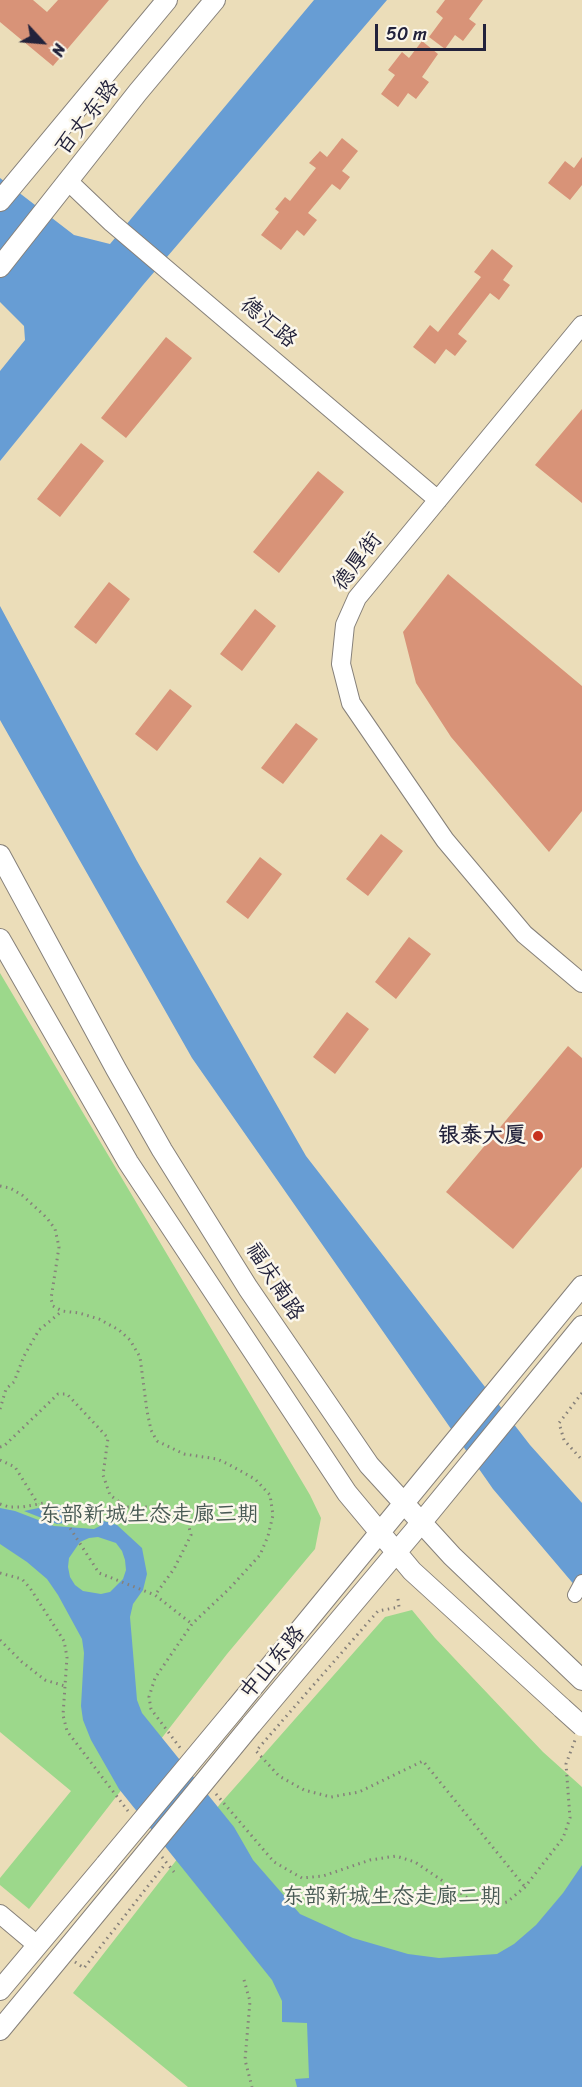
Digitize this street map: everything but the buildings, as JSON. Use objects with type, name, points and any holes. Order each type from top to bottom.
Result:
[{"type":"main road","name":"百丈东路","points":[[0,201],[167,0]]},
{"type":"main road","name":"百丈东路","points":[[0,267],[138,92],[215,0]]},
{"type":"main road","name":"福庆南路","points":[[0,855],[162,1150],[248,1288],[369,1465],[452,1556],[582,1680]]},
{"type":"main road","points":[[0,939],[128,1162],[347,1493],[417,1576],[562,1708],[580,1729]]},
{"type":"main road","name":"中山东路","points":[[0,1990],[405,1504],[582,1286]]},
{"type":"main road","name":"中山东路","points":[[0,2030],[582,1326]]},
{"type":"street","name":"德汇路","points":[[68,181],[112,223],[438,500]]},
{"type":"street","name":"德厚街","points":[[582,325],[357,598],[345,625],[341,664],[351,703],[445,840],[524,934],[582,983]]},
{"type":"street","points":[[0,1914],[37,1945]]},
{"type":"path","points":[[0,1186],[10,1188],[22,1195],[55,1229],[58,1247],[51,1299],[53,1306],[62,1311],[80,1313],[99,1319],[119,1330],[130,1340],[140,1357],[147,1411],[151,1430],[157,1441],[184,1454],[217,1459],[228,1464],[255,1479],[270,1495],[273,1515],[260,1555],[192,1624],[155,1678],[149,1697],[151,1709],[185,1754]]},
{"type":"path","points":[[0,1409],[6,1389],[14,1382],[24,1356],[39,1330],[62,1311]]},
{"type":"path","points":[[582,1393],[559,1423],[564,1440],[582,1460]]},
{"type":"path","points":[[0,1446],[4,1446],[58,1395],[67,1394],[108,1438],[103,1475],[110,1495],[126,1507],[173,1509],[188,1523],[191,1535],[174,1569],[155,1595]]},
{"type":"path","points":[[0,1460],[15,1467],[38,1504]]},
{"type":"path","points":[[0,1504],[22,1507],[50,1502],[99,1573],[155,1595],[192,1624]]},
{"type":"path","points":[[0,1573],[22,1579],[64,1641],[67,1657],[63,1715],[67,1731],[131,1816]]},
{"type":"path","points":[[398,1599],[399,1607],[378,1611],[256,1751],[279,1776],[304,1790],[331,1797],[359,1792],[423,1761],[525,1887]]},
{"type":"path","points":[[0,1640],[22,1662],[45,1680],[65,1686]]},
{"type":"path","points":[[214,1791],[274,1862],[302,1878],[323,1876],[370,1860],[396,1856],[415,1862],[472,1901],[484,1905],[507,1902],[525,1887],[563,1838],[570,1818],[566,1764],[580,1729]]},
{"type":"path","points":[[159,1853],[174,1872]]},
{"type":"path","points":[[63,1953],[84,1968],[166,1863]]},
{"type":"path","points":[[244,1980],[250,2001],[245,2060],[252,2087]]},
{"type":"green space","name":"东部新城生态走廊三期","points":[[0,973],[310,1495],[321,1518],[315,1549],[227,1654],[29,1909],[0,1885],[0,1878],[71,1791],[0,1732]]},
{"type":"green space","name":"东部新城生态走廊二期","points":[[412,1610],[435,1638],[543,1752],[582,1787],[582,2087],[188,2087],[73,1993],[220,1804],[385,1617]]},
{"type":"water","points":[[314,0],[387,0],[143,285],[0,461],[0,371],[25,340],[24,326],[0,302],[0,178],[74,235],[110,244]]},
{"type":"water","points":[[0,606],[137,861],[306,1156],[530,1445],[582,1503],[582,1594],[493,1489],[192,1058],[0,720]]},
{"type":"water","points":[[58,1504],[77,1516],[77,1521],[57,1524],[24,1511]]},
{"type":"water","points":[[0,1508],[15,1511],[54,1526],[94,1529],[103,1521],[108,1522],[117,1525],[142,1548],[147,1574],[143,1590],[133,1604],[130,1617],[137,1700],[142,1713],[234,1827],[253,1860],[300,1914],[353,1938],[408,1954],[439,1958],[497,1954],[514,1944],[536,1925],[563,1893],[582,1865],[582,2087],[297,2087],[295,2079],[309,2078],[307,2023],[282,2022],[282,2001],[272,1980],[119,1789],[91,1740],[83,1720],[81,1706],[84,1653],[82,1639],[47,1579],[0,1544]],"holes":[[[98,1537],[116,1543],[125,1560],[126,1570],[123,1579],[110,1592],[101,1594],[83,1591],[75,1585],[70,1577],[69,1558],[80,1542]]]},
{"type":"place","name":"银泰大厦","points":[[538,1136]]}]
